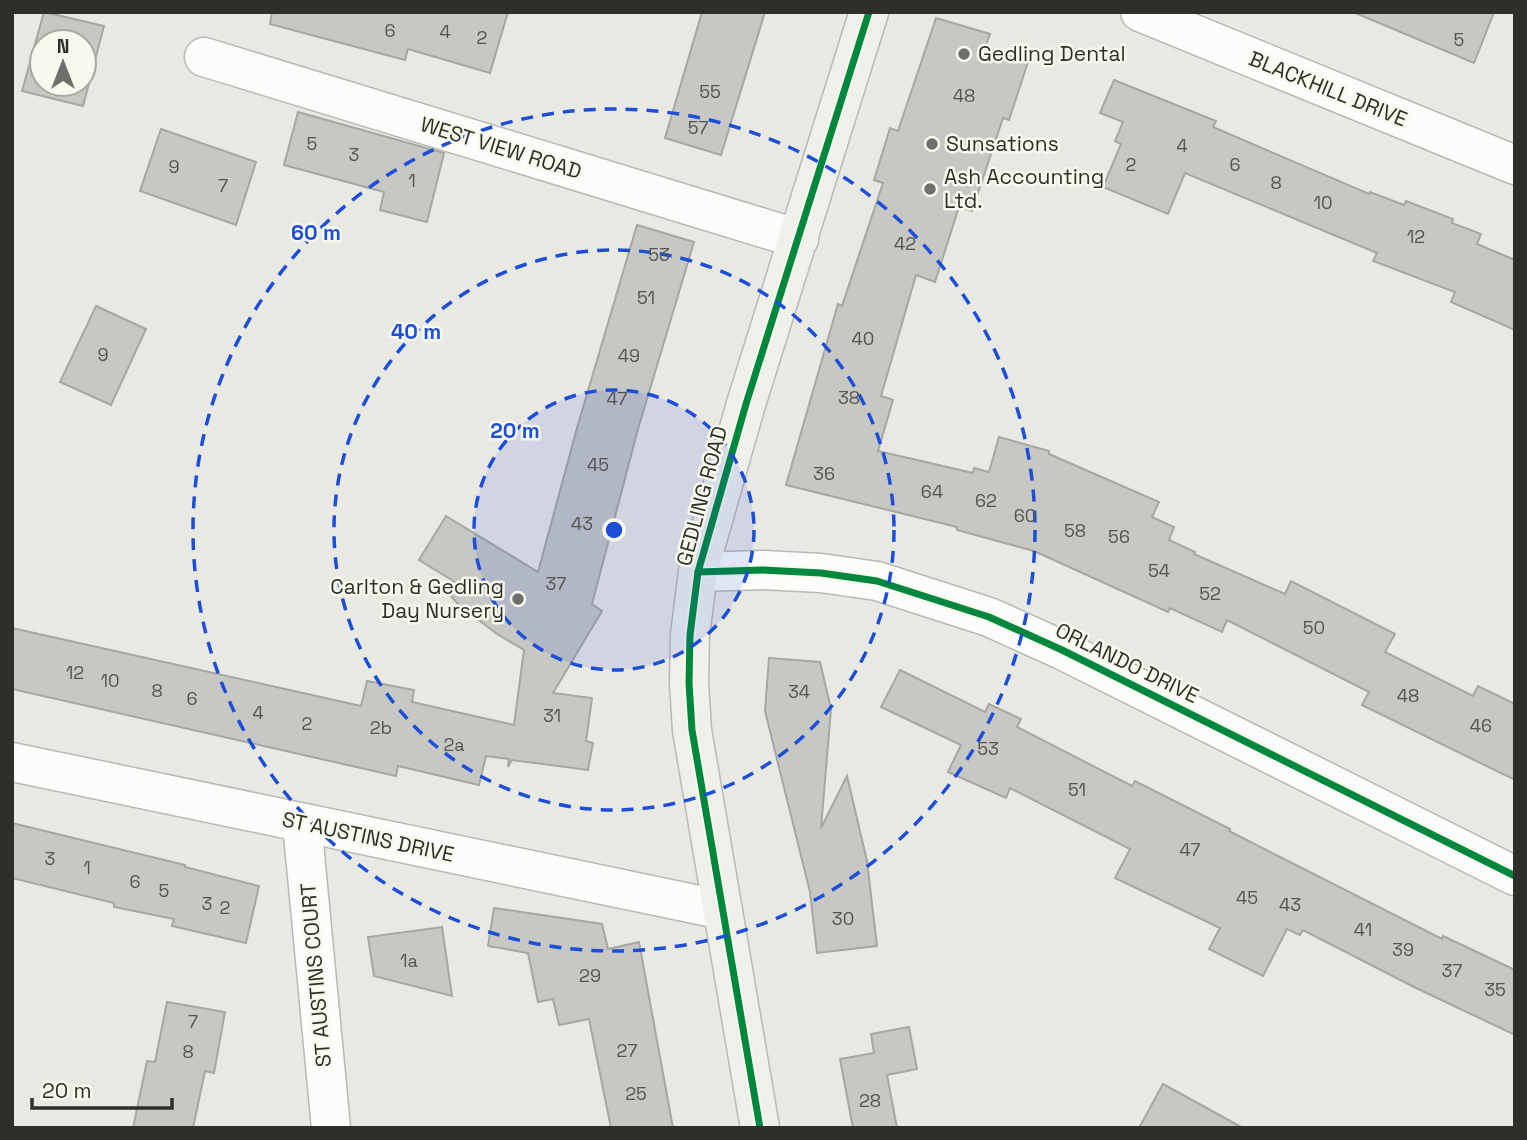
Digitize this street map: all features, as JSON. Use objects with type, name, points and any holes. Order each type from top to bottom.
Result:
[{"type":"street","name":"GEDLING ROAD","points":[[760,1128],[692,730],[689,683],[691,635],[698,572],[746,404],[869,12]]},
{"type":"street","name":"BLACKHILL DRIVE","points":[[1140,12],[1515,165]]},
{"type":"street","name":"WEST VIEW ROAD","points":[[204,57],[799,239]]},
{"type":"street","name":"ORLANDO DRIVE","points":[[698,572],[764,570],[821,573],[877,581],[989,617],[1062,650],[1515,876]]},
{"type":"street","name":"ST AUSTINS DRIVE","points":[[12,762],[723,910]]},
{"type":"street","name":"ST AUSTINS COURT","points":[[302,823],[331,1128]]},
{"type":"building","points":[[44,12],[104,26],[98,49],[98,28],[40,28]]},
{"type":"building","points":[[272,12],[508,12],[490,73],[408,49],[405,60],[270,24]]},
{"type":"building","points":[[702,12],[765,12],[721,155],[665,138]]},
{"type":"building","points":[[1353,12],[1494,12],[1474,63]]},
{"type":"building","points":[[936,18],[990,34],[985,48],[1028,62],[1009,120],[1003,118],[972,211],[959,207],[935,282],[916,275],[881,396],[893,400],[878,451],[973,473],[974,468],[989,472],[999,437],[1049,451],[1049,454],[1159,502],[1152,517],[1174,527],[1169,540],[1195,552],[1194,554],[1285,594],[1291,581],[1395,634],[1385,652],[1473,696],[1478,686],[1515,704],[1515,780],[1362,705],[1369,692],[1227,620],[1222,632],[1170,608],[1168,612],[1034,551],[957,530],[957,527],[786,485],[838,304],[842,306],[883,183],[874,180],[890,128],[898,131]]},
{"type":"building","points":[[28,69],[28,92],[22,91]]},
{"type":"building","points":[[1114,80],[1216,121],[1213,127],[1369,194],[1370,192],[1404,205],[1406,201],[1453,219],[1452,223],[1481,234],[1477,244],[1515,260],[1515,330],[1451,302],[1455,292],[1373,261],[1377,253],[1185,173],[1168,214],[1103,187],[1121,144],[1115,141],[1123,122],[1100,113]]},
{"type":"building","points":[[50,98],[85,98],[83,106]]},
{"type":"building","points":[[298,112],[444,153],[427,222],[380,210],[384,192],[284,165]]},
{"type":"building","points":[[161,129],[256,162],[236,225],[140,191]]},
{"type":"building","points":[[637,225],[694,242],[638,429],[592,604],[602,611],[553,693],[592,698],[586,741],[593,743],[588,770],[512,760],[508,767],[509,759],[486,756],[479,785],[398,766],[396,776],[12,689],[12,628],[361,706],[367,681],[414,690],[412,702],[514,725],[524,650],[497,634],[459,605],[448,593],[455,582],[419,560],[446,516],[538,572]]},
{"type":"building","points":[[96,306],[146,329],[111,405],[60,382]]},
{"type":"building","points":[[769,658],[820,662],[831,709],[821,828],[847,776],[867,861],[877,946],[817,953],[810,892],[765,711]]},
{"type":"building","points":[[900,670],[985,712],[989,704],[1021,719],[1017,727],[1132,786],[1135,781],[1442,939],[1443,936],[1515,970],[1515,1035],[1303,930],[1300,935],[1287,929],[1263,976],[1209,949],[1220,928],[1115,878],[1130,849],[1010,788],[1006,798],[948,772],[961,745],[881,707]]},
{"type":"building","points":[[12,823],[259,886],[246,943],[172,926],[174,919],[114,907],[114,903],[12,878]]},
{"type":"building","points":[[494,908],[602,924],[608,949],[639,942],[673,1128],[611,1128],[589,1019],[559,1025],[553,999],[538,1002],[528,953],[488,946]]},
{"type":"building","points":[[442,927],[452,996],[374,976],[368,937]]},
{"type":"building","points":[[167,1002],[225,1012],[214,1073],[205,1071],[193,1128],[133,1128],[147,1061],[155,1062]]},
{"type":"building","points":[[909,1027],[917,1069],[887,1075],[897,1128],[853,1128],[840,1059],[874,1053],[871,1034]]},
{"type":"building","points":[[1163,1084],[1243,1128],[1139,1128]]},
{"type":"cycle path","points":[[760,1128],[692,730],[690,635],[698,572],[746,404],[869,12]]},
{"type":"cycle path","points":[[698,572],[763,570],[821,573],[877,581],[989,617],[1062,650],[1515,876]]},
{"type":"place","name":"Gedling Dental","points":[[964,54]]},
{"type":"place","name":"Sunsations","points":[[932,144]]},
{"type":"place","name":"Ash Accounting Ltd.","points":[[930,189]]},
{"type":"place","name":"Carlton & Gedling Day Nursery","points":[[518,599]]}]
